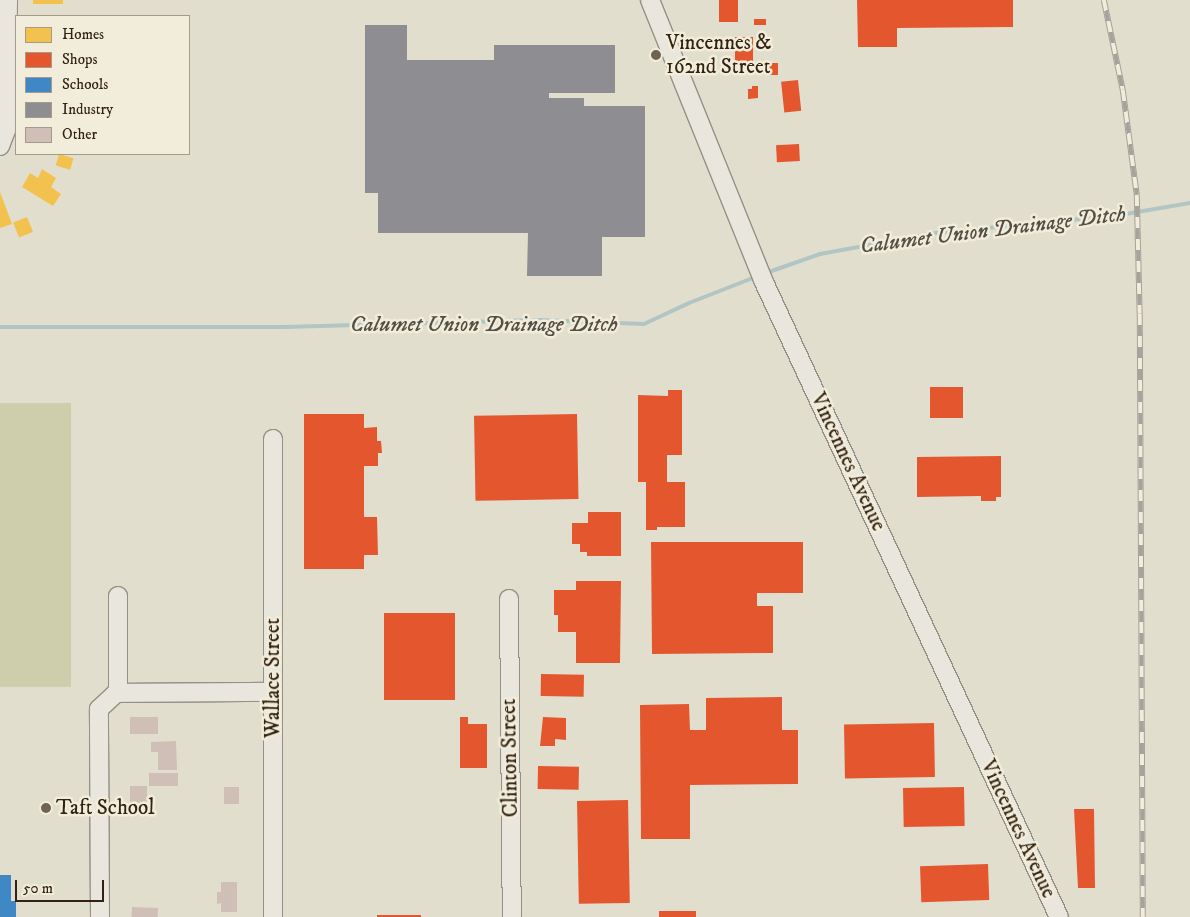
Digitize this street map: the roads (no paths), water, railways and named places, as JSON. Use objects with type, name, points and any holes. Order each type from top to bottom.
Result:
[{"type":"street","points":[[0,146],[6,130],[8,0]]},
{"type":"street","name":"Vincennes Avenue","points":[[650,0],[760,273],[1059,917]]},
{"type":"street","name":"Wallace Street","points":[[272,439],[273,917]]},
{"type":"street","points":[[118,596],[118,693]]},
{"type":"street","name":"Clinton Street","points":[[509,599],[512,917]]},
{"type":"street","points":[[100,917],[99,709],[118,693],[273,692]]},
{"type":"waterway","name":"Calumet Union Drainage Ditch","points":[[766,273],[820,254],[936,233],[1114,216],[1190,203]]},
{"type":"waterway","name":"Calumet Union Drainage Ditch","points":[[0,327],[285,327],[539,320],[644,324],[689,303],[758,276]]},
{"type":"railway","points":[[1104,0],[1123,90],[1137,195],[1140,314],[1143,917]]},
{"type":"place","name":"Vincennes & 162nd Street","points":[[656,55]]},
{"type":"place","name":"Taft School","points":[[46,808]]}]
